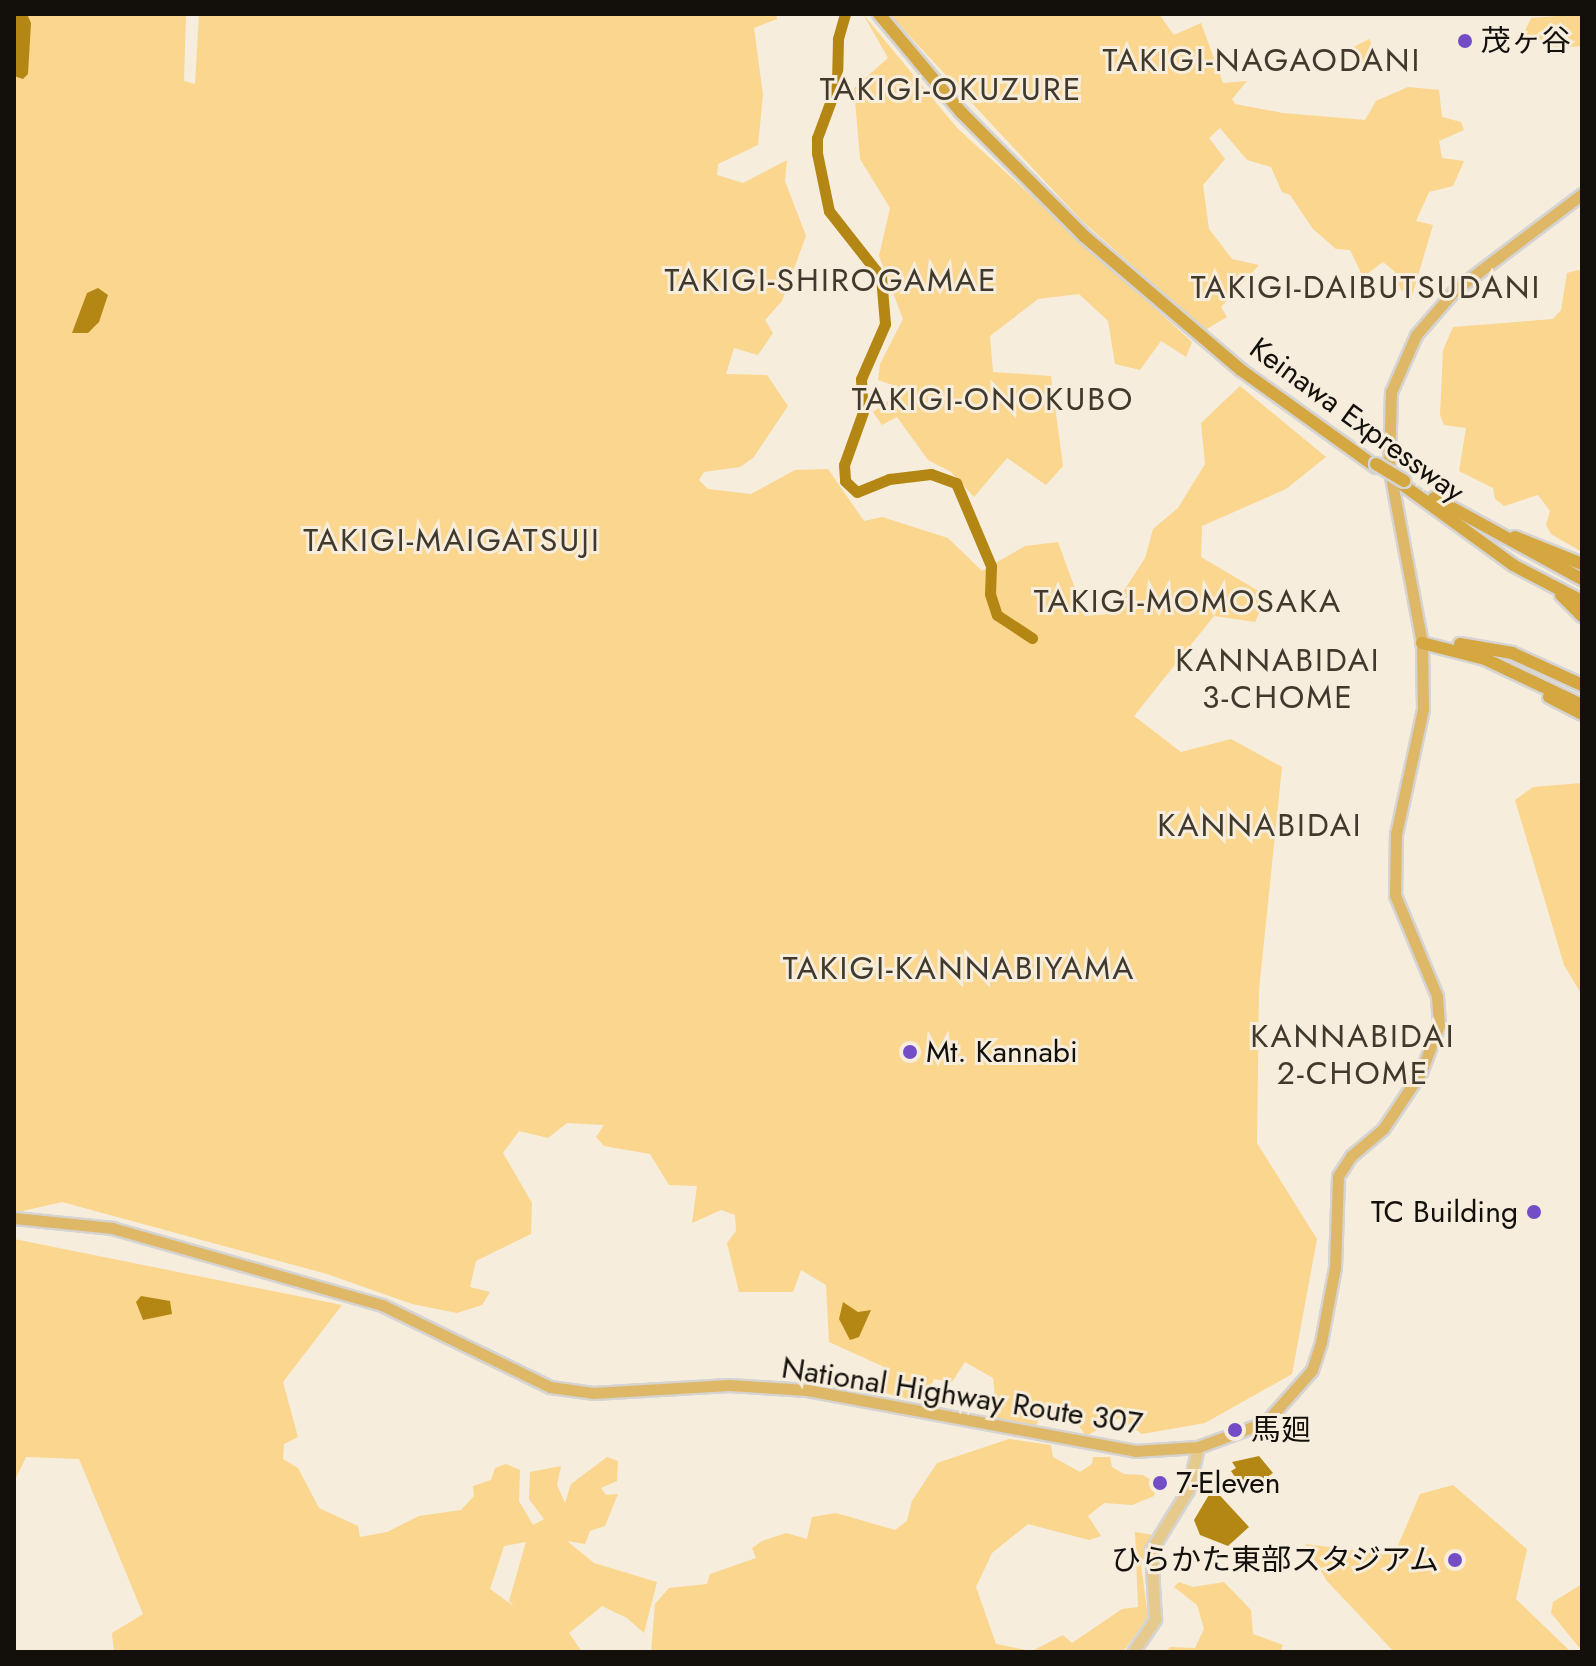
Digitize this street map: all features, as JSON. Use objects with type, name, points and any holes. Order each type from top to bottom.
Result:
[{"type":"highway","name":"Keinawa Expressway","points":[[879,14],[1026,181],[1143,290],[1291,409],[1403,483],[1513,565],[1582,601]]},
{"type":"highway","name":"National Highway Route 307","points":[[14,1218],[112,1228],[382,1305],[550,1387],[593,1393],[729,1385],[807,1390],[1097,1447],[1198,1447],[1266,1422],[1312,1370],[1335,1267],[1338,1176],[1351,1156],[1383,1129],[1436,1042],[1437,996],[1398,911],[1392,857],[1423,709],[1422,643],[1389,467],[1388,404],[1396,376],[1416,335],[1455,290],[1582,194]]},
{"type":"highway","name":"Keinawa Expressway","points":[[1403,483],[1582,579]]},
{"type":"highway","points":[[1421,491],[1582,564]]},
{"type":"highway","points":[[1550,584],[1582,616]]},
{"type":"highway","points":[[1422,643],[1484,654],[1512,653],[1582,685]]},
{"type":"highway","points":[[1484,654],[1582,695]]},
{"type":"highway","points":[[1484,654],[1582,705]]},
{"type":"highway","points":[[1484,654],[1582,714]]},
{"type":"main road","points":[[1133,1652],[1155,1619],[1151,1550],[1188,1490],[1198,1447]]},
{"type":"shaded area","points":[[14,14],[186,14],[184,81],[195,84],[199,14],[776,14],[777,19],[754,28],[763,95],[758,145],[718,164],[717,175],[743,183],[787,160],[785,181],[806,236],[782,301],[765,320],[773,333],[758,355],[734,348],[726,374],[767,375],[788,406],[753,458],[740,467],[704,472],[699,480],[708,489],[751,494],[795,470],[828,469],[864,521],[882,517],[948,538],[982,571],[1025,546],[1058,542],[1085,616],[1109,614],[1145,558],[1153,529],[1178,508],[1205,464],[1201,423],[1240,386],[1326,457],[1286,489],[1202,526],[1201,557],[1267,596],[1255,622],[1214,616],[1134,716],[1181,752],[1231,739],[1282,767],[1259,990],[1257,1143],[1317,1239],[1292,1374],[1205,1423],[1142,1434],[1119,1418],[1086,1436],[1074,1419],[1041,1415],[1035,1428],[997,1418],[993,1378],[965,1362],[952,1382],[934,1379],[924,1403],[878,1391],[882,1366],[829,1342],[826,1285],[801,1270],[793,1292],[739,1292],[727,1243],[736,1231],[735,1215],[721,1210],[692,1223],[697,1186],[669,1185],[650,1154],[604,1146],[596,1137],[604,1125],[567,1123],[548,1138],[519,1131],[503,1153],[532,1203],[531,1234],[476,1261],[470,1287],[490,1292],[482,1305],[457,1313],[412,1304],[327,1274],[62,1202],[14,1213]]},
{"type":"shaded area","points":[[14,14],[27,14],[31,23],[28,74],[23,79],[14,76]]},
{"type":"shaded area","points":[[863,14],[957,128],[1192,342],[1186,357],[1161,341],[1140,370],[1115,364],[1108,321],[1079,294],[1038,299],[990,336],[993,372],[1051,376],[1063,466],[1046,485],[1007,458],[974,497],[951,472],[928,460],[897,417],[882,425],[873,412],[905,389],[878,380],[880,364],[903,319],[879,256],[890,208],[860,159],[854,88],[888,58]]},
{"type":"shaded area","points":[[889,14],[1159,14],[1174,35],[1201,23],[1223,83],[1247,81],[1232,99],[1235,104],[1283,113],[1365,120],[1376,101],[1408,87],[1439,90],[1442,117],[1461,122],[1464,130],[1439,141],[1442,158],[1464,161],[1453,186],[1429,192],[1416,221],[1433,225],[1412,296],[1401,290],[1394,271],[1383,262],[1363,277],[1350,250],[1336,249],[1313,229],[1290,195],[1282,192],[1271,167],[1247,160],[1220,128],[1209,138],[1225,159],[1203,185],[1209,229],[1232,259],[1259,265],[1221,307],[1227,317],[1205,330],[1081,220]]},
{"type":"shaded area","points":[[1582,14],[1582,76],[1580,46],[1548,50],[1542,40],[1523,35],[1531,18]]},
{"type":"shaded area","points":[[1369,39],[1381,60],[1358,65],[1348,50]]},
{"type":"shaded area","points":[[1582,272],[1582,552],[1551,534],[1546,525],[1550,511],[1538,495],[1504,506],[1495,499],[1493,488],[1459,471],[1466,428],[1444,425],[1440,415],[1443,350],[1453,327],[1553,319],[1561,310],[1567,273]]},
{"type":"shaded area","points":[[98,288],[108,295],[99,322],[88,333],[72,333],[87,293]]},
{"type":"shaded area","points":[[1582,783],[1582,995],[1564,965],[1515,800],[1533,787]]},
{"type":"shaded area","points":[[14,1239],[342,1305],[283,1382],[298,1437],[284,1444],[283,1459],[298,1468],[319,1508],[358,1526],[360,1537],[387,1532],[419,1516],[461,1510],[474,1496],[473,1486],[491,1480],[495,1468],[506,1464],[520,1470],[519,1501],[533,1525],[544,1519],[529,1499],[530,1472],[561,1466],[557,1485],[565,1503],[571,1484],[607,1457],[618,1461],[617,1481],[601,1488],[606,1495],[618,1494],[605,1526],[590,1531],[585,1544],[567,1541],[594,1563],[657,1582],[644,1633],[627,1618],[602,1606],[569,1633],[582,1652],[114,1652],[112,1633],[143,1614],[79,1459],[26,1457],[14,1482]],"holes":[[[526,1542],[509,1601],[515,1607],[490,1589],[504,1546]]]},
{"type":"shaded area","points":[[141,1296],[170,1301],[172,1314],[143,1320],[136,1302]]},
{"type":"shaded area","points":[[843,1302],[858,1312],[871,1310],[859,1337],[850,1340],[839,1319]]},
{"type":"shaded area","points":[[1009,1439],[1051,1445],[1053,1457],[1080,1472],[1092,1464],[1093,1457],[1110,1457],[1112,1467],[1124,1474],[1143,1475],[1157,1484],[1154,1496],[1132,1505],[1104,1503],[1088,1516],[1101,1536],[1089,1540],[1028,1524],[992,1553],[976,1587],[996,1644],[1032,1651],[1063,1635],[1072,1643],[1122,1609],[1138,1607],[1135,1532],[1153,1535],[1141,1565],[1148,1617],[1123,1652],[651,1652],[655,1604],[669,1588],[707,1584],[710,1574],[756,1558],[752,1548],[762,1541],[786,1533],[807,1539],[812,1517],[836,1513],[895,1530],[907,1521],[912,1501],[937,1463]]},
{"type":"shaded area","points":[[1259,1456],[1273,1473],[1245,1492],[1231,1471],[1236,1468],[1232,1462]]},
{"type":"shaded area","points":[[1453,1485],[1527,1549],[1516,1599],[1571,1652],[1394,1652],[1327,1581],[1305,1544],[1394,1555],[1420,1494]]},
{"type":"shaded area","points":[[1213,1488],[1249,1527],[1228,1546],[1200,1535],[1194,1520]]},
{"type":"shaded area","points":[[1179,1582],[1193,1587],[1224,1582],[1251,1610],[1253,1634],[1283,1645],[1280,1652],[1166,1652],[1170,1647],[1195,1648],[1204,1629],[1197,1605],[1174,1587]]},
{"type":"shaded area","points":[[1582,1584],[1582,1651],[1551,1613],[1553,1602]]},
{"type":"waterway","points":[[845,14],[838,39],[837,84],[817,138],[817,153],[829,211],[881,277],[885,324],[861,379],[863,412],[844,465],[845,481],[857,492],[889,479],[931,474],[956,483],[991,566],[990,594],[997,615],[1032,638]]},
{"type":"place","name":"茂ヶ谷","points":[[1465,41]]},
{"type":"place","name":"Mt. Kannabi","points":[[910,1052]]},
{"type":"place","name":"TC Building","points":[[1534,1212]]},
{"type":"place","name":"馬廻","points":[[1235,1430]]},
{"type":"place","name":"7-Eleven","points":[[1160,1483]]},
{"type":"place","name":"ひらかた東部スタジアム","points":[[1455,1560]]},
{"type":"district","name":"TAKIGI-NAGAODANI","points":[[1262,60]]},
{"type":"district","name":"TAKIGI-OKUZURE","points":[[951,89]]},
{"type":"district","name":"TAKIGI-SHIROGAMAE","points":[[831,280]]},
{"type":"district","name":"TAKIGI-DAIBUTSUDANI","points":[[1366,287]]},
{"type":"district","name":"TAKIGI-ONOKUBO","points":[[993,399]]},
{"type":"district","name":"TAKIGI-MAIGATSUJI","points":[[452,540]]},
{"type":"district","name":"TAKIGI-MOMOSAKA","points":[[1188,601]]},
{"type":"district","name":"KANNABIDAI 3-CHOME","points":[[1278,680]]},
{"type":"district","name":"KANNABIDAI","points":[[1260,825]]},
{"type":"district","name":"TAKIGI-KANNABIYAMA","points":[[959,968]]},
{"type":"district","name":"KANNABIDAI 2-CHOME","points":[[1353,1056]]}]
